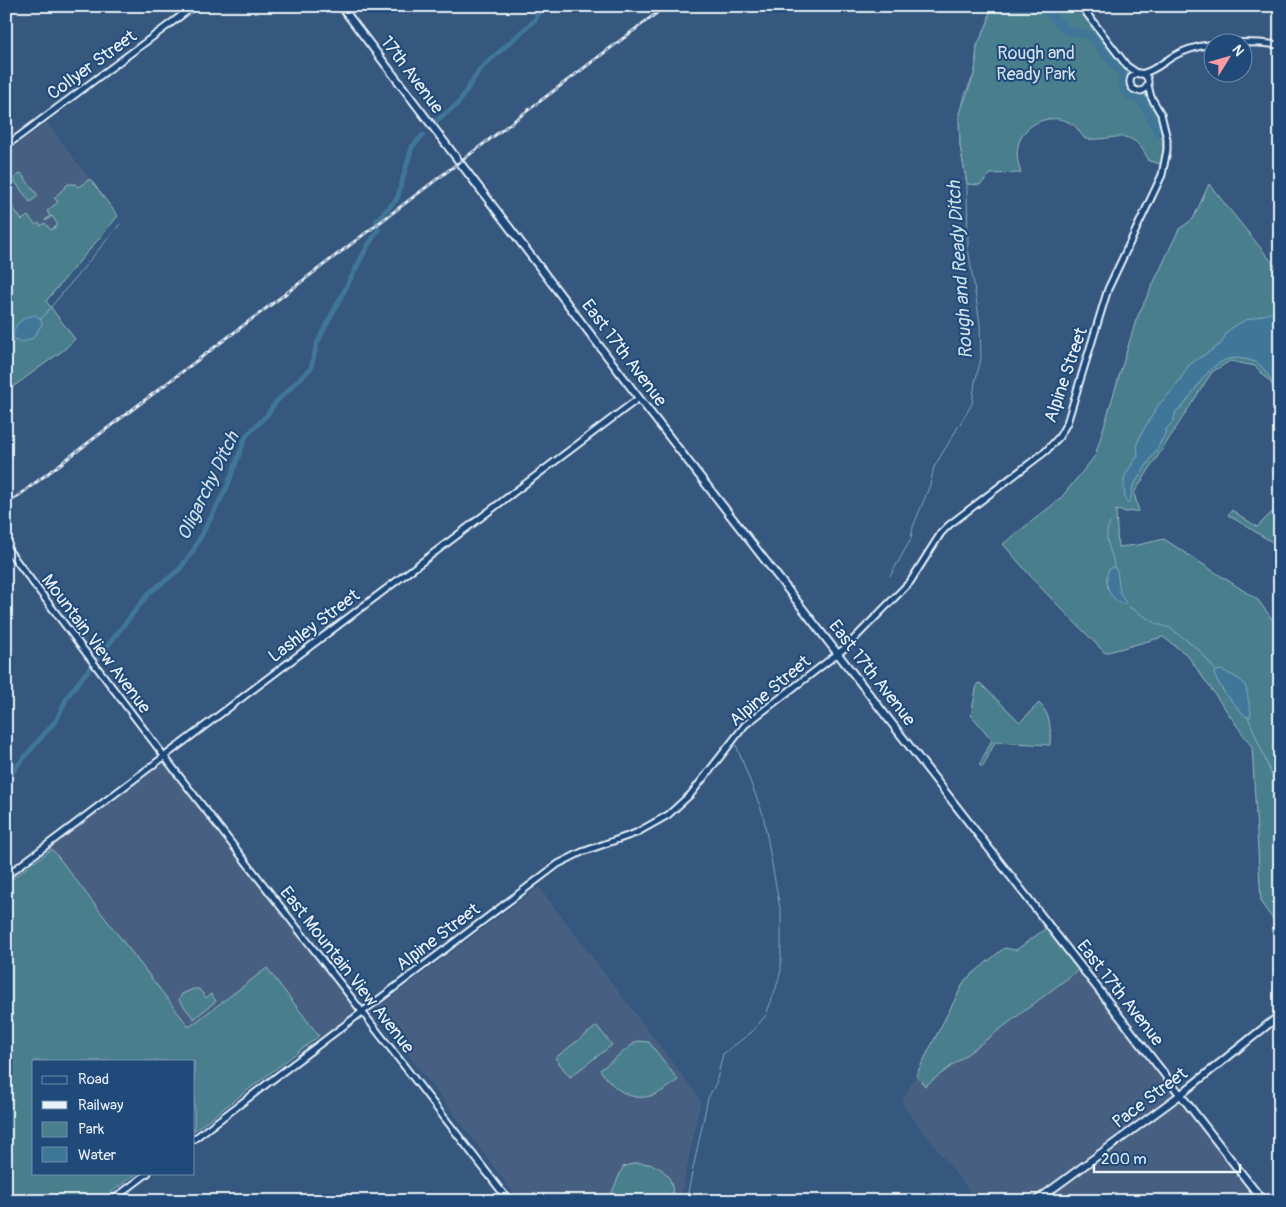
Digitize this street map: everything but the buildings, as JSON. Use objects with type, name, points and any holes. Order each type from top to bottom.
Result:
[{"type":"main road","name":"17th Avenue","points":[[341,6],[459,162]]},
{"type":"main road","name":"East 17th Avenue","points":[[459,162],[639,398],[1263,1201]]},
{"type":"main road","name":"Pace Street","points":[[1036,1201],[1180,1095],[1280,1015]]},
{"type":"street","name":"Collyer Street","points":[[6,146],[194,6]]},
{"type":"street","points":[[1081,6],[1127,66],[1146,77],[1148,83]]},
{"type":"street","points":[[1254,43],[1280,46]]},
{"type":"street","points":[[1130,82],[1134,75],[1155,70],[1185,50],[1204,46]]},
{"type":"street","points":[[1127,66],[1133,89],[1151,97]]},
{"type":"street","points":[[1140,91],[1145,89],[1155,70]]},
{"type":"street","name":"Alpine Street","points":[[195,1138],[558,864],[582,852],[636,833],[668,815],[691,794],[745,725],[859,636],[910,582],[941,533],[1046,451],[1062,432],[1071,414],[1108,289],[1162,175],[1167,150],[1167,139],[1161,114],[1151,97],[1148,83]]},
{"type":"street","name":"Lashley Street","points":[[6,876],[639,398]]},
{"type":"street","name":"Mountain View Avenue","points":[[6,547],[164,756]]},
{"type":"street","name":"East Mountain View Avenue","points":[[164,756],[509,1201]]},
{"type":"street","points":[[111,1201],[147,1174]]},
{"type":"shaded area","points":[[47,123],[118,216],[41,308],[6,288],[6,153]]},
{"type":"shaded area","points":[[164,756],[362,1012],[323,1041],[267,968],[189,1028],[48,844]]},
{"type":"shaded area","points":[[539,887],[701,1100],[680,1201],[520,1201],[374,1010]]},
{"type":"shaded area","points":[[1081,968],[1263,1201],[977,1201],[901,1103],[916,1075],[925,1086]]},
{"type":"green space","name":"Rough and Ready Park","points":[[991,6],[1077,6],[1121,63],[1127,73],[1131,89],[1134,92],[1145,95],[1155,108],[1161,127],[1163,147],[1161,164],[1149,161],[1136,142],[1129,138],[1085,139],[1072,124],[1064,120],[1047,119],[1039,121],[1032,126],[1021,138],[1017,153],[1021,173],[991,174],[980,185],[967,184],[960,146],[959,115],[975,72],[977,46],[988,22]]},
{"type":"green space","points":[[21,173],[38,196],[30,202],[13,179]]},
{"type":"green space","points":[[90,179],[118,216],[46,301],[75,339],[65,349],[6,392],[6,213],[13,208],[22,220],[28,216],[36,225],[39,223],[41,226],[45,223],[51,230],[58,225],[52,216],[45,220],[50,216],[47,211],[58,202],[54,198],[68,184],[75,184],[78,187]]},
{"type":"green space","points":[[1209,184],[1280,272],[1280,400],[1271,383],[1255,366],[1230,361],[1212,372],[1134,493],[1139,511],[1125,512],[1116,510],[1118,547],[1164,539],[1258,600],[1280,630],[1280,925],[1275,922],[1261,903],[1252,747],[1187,655],[1163,637],[1105,653],[1039,586],[1003,544],[1060,499],[1095,456],[1136,320],[1179,229],[1193,219]]},
{"type":"green space","points":[[1280,504],[1280,547],[1228,515],[1232,510],[1257,527]]},
{"type":"green space","points":[[980,683],[1020,722],[1039,703],[1048,717],[1050,745],[995,742],[983,767],[979,765],[992,740],[971,715],[977,684]]},
{"type":"green space","points":[[52,849],[189,1027],[267,968],[319,1036],[195,1130],[195,1060],[32,1060],[32,1174],[136,1174],[100,1201],[6,1201],[6,883]]},
{"type":"green space","points":[[1049,926],[1081,968],[925,1086],[916,1075],[965,980],[1004,948],[1016,950]]},
{"type":"green space","points":[[193,989],[199,989],[206,998],[211,994],[216,1001],[194,1019],[179,1000],[182,994]]},
{"type":"green space","points":[[597,1026],[612,1045],[570,1077],[555,1058]]},
{"type":"green space","points":[[637,1041],[649,1042],[678,1080],[656,1094],[646,1097],[627,1095],[609,1081],[600,1070]]},
{"type":"green space","points":[[635,1163],[652,1165],[659,1168],[669,1177],[673,1192],[672,1201],[608,1201],[623,1167]]},
{"type":"water","points":[[1277,311],[1280,312],[1280,392],[1262,367],[1254,361],[1233,358],[1215,366],[1201,381],[1182,407],[1176,411],[1173,422],[1166,429],[1156,451],[1133,486],[1130,501],[1127,503],[1124,478],[1138,456],[1137,444],[1141,434],[1159,404],[1173,390],[1190,364],[1221,344],[1227,332],[1234,326],[1246,320]]},
{"type":"water","points":[[35,315],[41,319],[42,324],[33,338],[23,342],[14,339],[14,330],[18,323]]},
{"type":"water","points":[[1114,567],[1117,571],[1120,593],[1125,602],[1124,605],[1114,599],[1107,585],[1107,574],[1109,569]]},
{"type":"water","points":[[1221,670],[1238,678],[1245,686],[1251,713],[1250,717],[1245,716],[1224,692],[1214,675],[1216,671]]},
{"type":"waterway","name":"Oligarchy Ditch","points":[[436,121],[458,104],[479,70],[535,20],[542,6]]},
{"type":"waterway","name":"Rough and Ready Ditch","points":[[890,576],[911,539],[913,527],[930,485],[934,467],[972,404],[981,359],[980,323],[968,248],[967,184],[960,146],[959,119],[965,94],[975,72],[977,46],[988,22],[991,6]]},
{"type":"waterway","points":[[1039,6],[1067,31]]},
{"type":"waterway","points":[[1071,31],[1092,37],[1122,74],[1124,90]]},
{"type":"waterway","points":[[1128,95],[1142,101],[1158,132]]},
{"type":"waterway","name":"Oligarchy Ditch","points":[[98,658],[149,593],[179,570],[193,551],[227,487],[246,436],[267,415],[276,402],[311,368],[317,343],[367,247],[378,230],[376,221],[397,199],[412,147],[423,135]]},
{"type":"waterway","points":[[41,319],[120,224]]},
{"type":"waterway","points":[[1110,523],[1107,540],[1114,567]]},
{"type":"waterway","points":[[1129,607],[1157,624],[1170,628],[1201,652],[1216,671]]},
{"type":"waterway","name":"Oligarchy Ditch","points":[[6,783],[16,767],[57,719],[67,697],[89,669]]},
{"type":"waterway","points":[[1248,717],[1272,776],[1273,817],[1280,827]]},
{"type":"waterway","name":"Rough and Ready Ditch","points":[[687,1197],[708,1098],[716,1083],[723,1054],[753,1031],[766,1015],[781,970],[781,914],[763,814],[736,745]]},
{"type":"railway","points":[[6,505],[666,6]]}]
